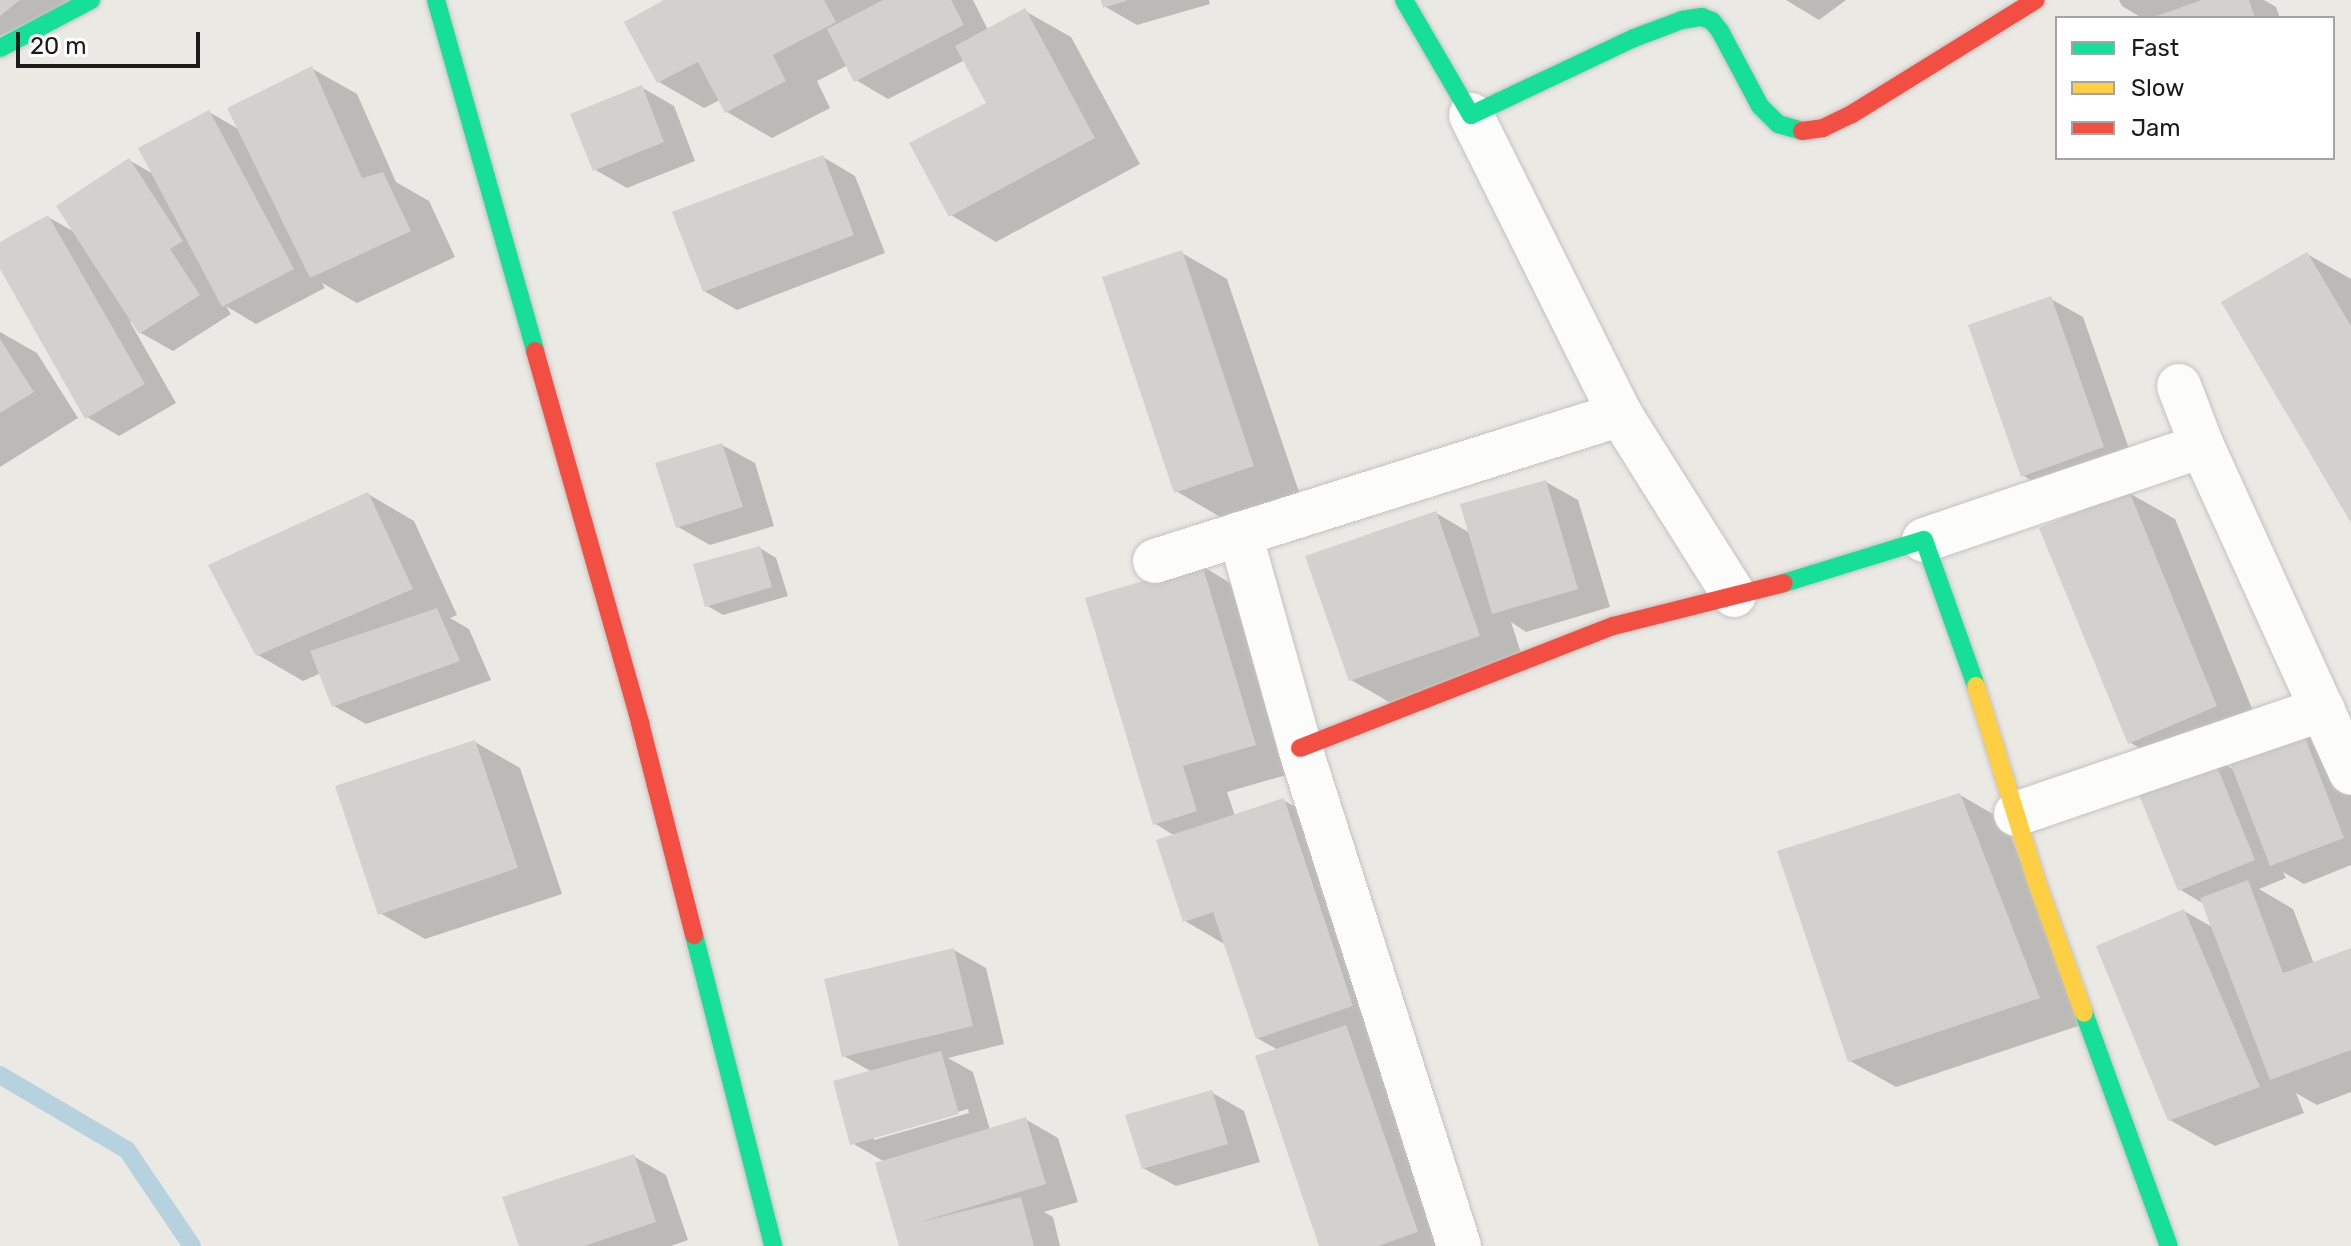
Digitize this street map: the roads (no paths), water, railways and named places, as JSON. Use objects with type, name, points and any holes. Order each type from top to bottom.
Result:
[{"type":"main road","points":[[0,48],[91,0]]},
{"type":"main road","points":[[436,0],[640,723],[773,1246]]},
{"type":"main road","points":[[1404,0],[1471,115],[1634,38],[1682,20],[1702,17],[1712,21],[1720,31],[1760,106],[1778,124],[1799,131],[1823,128],[1852,114],[2036,0]]},
{"type":"main road","points":[[1300,748],[1613,626],[1924,540],[1996,744],[2036,880],[2169,1246]]},
{"type":"street","points":[[1471,115],[1620,414],[1734,595]]},
{"type":"street","points":[[2179,386],[2202,446],[2351,773]]},
{"type":"street","points":[[1155,561],[1620,414]]},
{"type":"street","points":[[1924,540],[2202,446]]},
{"type":"street","points":[[1240,534],[1300,748],[1459,1246]]},
{"type":"street","points":[[2016,814],[2322,709]]},
{"type":"waterway","points":[[0,1075],[127,1150],[192,1246]]}]
